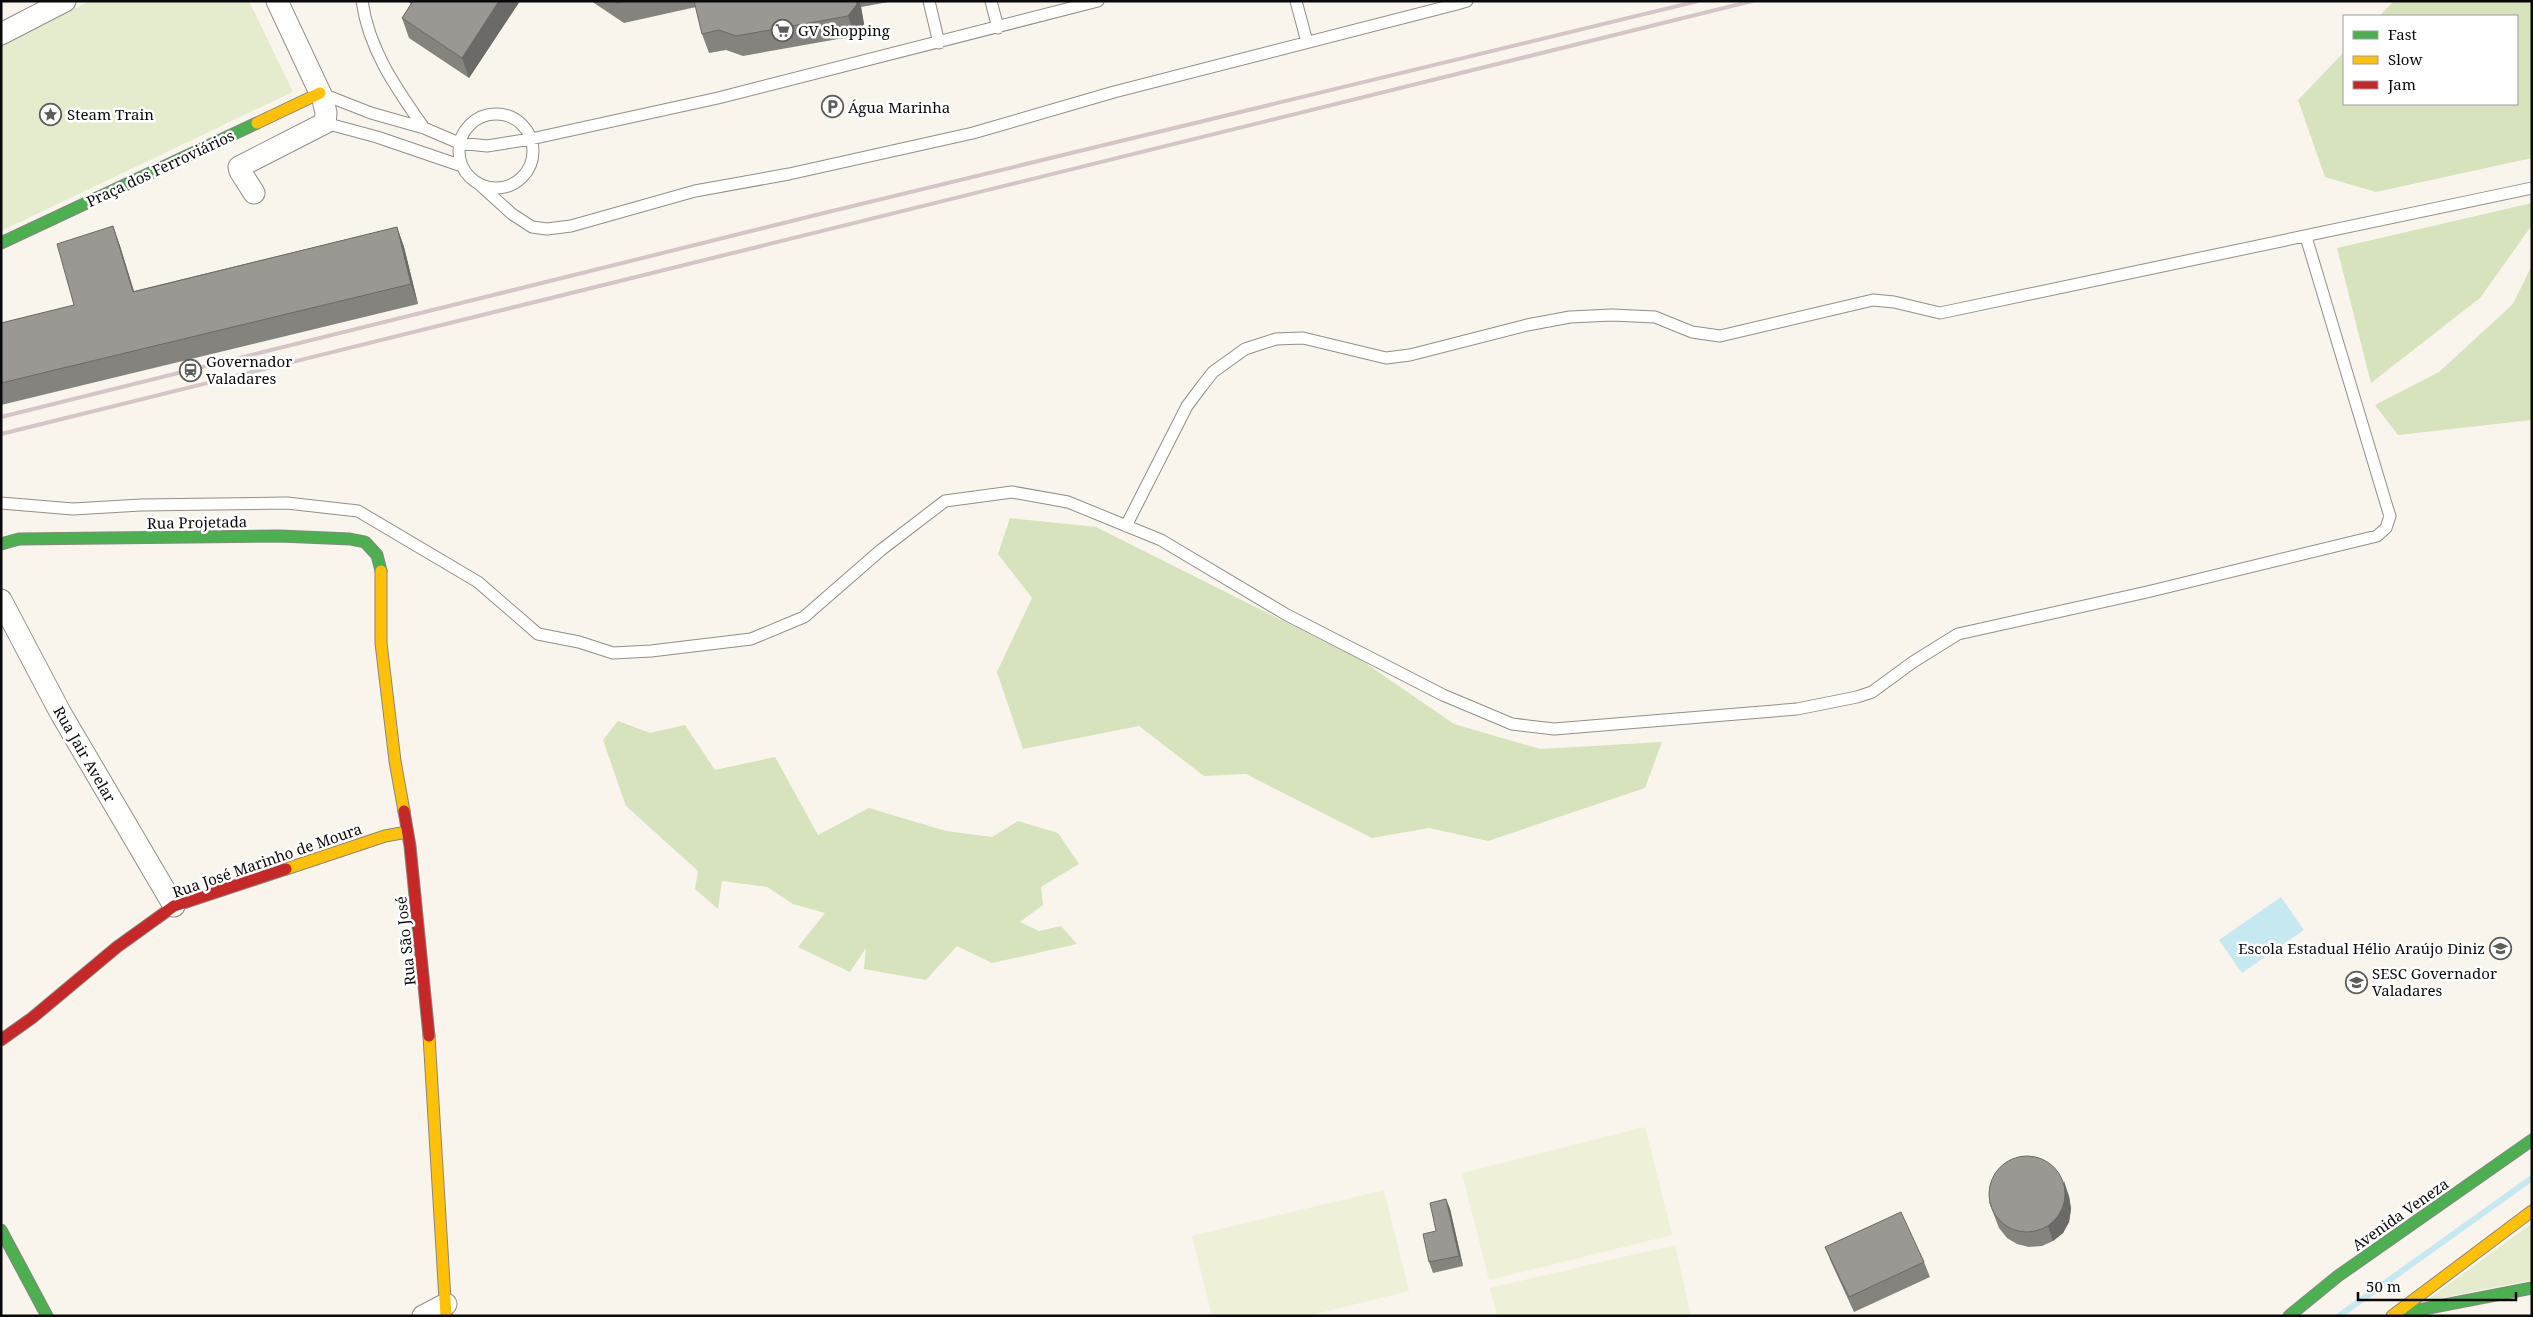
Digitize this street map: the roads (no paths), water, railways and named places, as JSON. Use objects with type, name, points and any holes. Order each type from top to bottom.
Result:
[{"type":"street","points":[[1,34],[65,1]]},
{"type":"street","points":[[254,193],[239,167],[325,123],[326,113],[320,93],[276,1]]},
{"type":"street","name":"Praça dos Ferroviários","points":[[1,243],[320,93]]},
{"type":"street","name":"Rua Projetada","points":[[1,544],[19,539],[280,536],[350,538],[365,542],[371,547],[381,566]]},
{"type":"street","name":"Rua São José","points":[[381,566],[381,643],[395,761],[407,832],[431,1058],[446,1310]]},
{"type":"street","name":"Rua Jair Avelar","points":[[1,600],[60,712],[174,906]]},
{"type":"street","name":"Rua José Marinho de Moura","points":[[1,1040],[32,1018],[117,947],[174,906],[385,836],[407,832]]},
{"type":"street","name":"Avenida Veneza","points":[[2289,1316],[2338,1276],[2532,1140]]},
{"type":"street","points":[[2392,1316],[2532,1211]]},
{"type":"street","points":[[1,1230],[47,1316]]},
{"type":"street","points":[[2392,1316],[2532,1288]]},
{"type":"street","points":[[423,1316],[446,1310]]},
{"type":"lane","points":[[362,1],[372,39],[387,75],[424,128]]},
{"type":"lane","points":[[929,1],[940,43]]},
{"type":"lane","points":[[991,1],[998,28]]},
{"type":"lane","points":[[320,93],[371,112],[424,128],[460,144],[478,147],[531,139],[718,98],[940,43],[1098,1]]},
{"type":"lane","points":[[1296,1],[1307,42]]},
{"type":"lane","points":[[479,184],[491,188],[504,187],[515,183],[531,164],[533,152],[531,139],[518,122],[509,117],[494,115],[478,119],[469,125],[460,144],[459,155],[462,166],[469,177],[526,224],[540,229],[558,228],[695,191],[789,174],[973,133],[1114,92],[1457,2]]},
{"type":"lane","points":[[325,123],[377,137],[462,166]]},
{"type":"lane","points":[[1126,526],[1187,406],[1213,372],[1245,349],[1276,339],[1304,338],[1386,358],[1410,355],[1527,325],[1570,317],[1612,315],[1655,317],[1692,332],[1720,336],[1873,300],[1894,302],[1940,313],[2532,188]]},
{"type":"lane","points":[[1,503],[73,509],[141,505],[287,503],[358,511],[478,582],[538,634],[580,642],[613,653],[651,651],[751,639],[804,617],[881,550],[945,501],[1012,492],[1068,502],[1161,540],[1287,615],[1443,696],[1512,724],[1554,729],[1797,709],[1857,697],[1872,692],[1913,662],[1958,634],[2147,592],[2343,545],[2376,536],[2386,528],[2390,516],[2306,237]]},
{"type":"water","points":[[2281,897],[2304,930],[2242,973],[2219,940]]},
{"type":"waterway","points":[[2339,1316],[2532,1178]]},
{"type":"railway","points":[[1,417],[824,213],[1698,1]]},
{"type":"railway","points":[[1,434],[1752,1]]},
{"type":"place","name":"GV Shopping","points":[[782,30]]},
{"type":"place","name":"Água Marinha","points":[[832,107]]},
{"type":"place","name":"Steam Train","points":[[51,114]]},
{"type":"place","name":"Governador Valadares","points":[[190,370]]},
{"type":"place","name":"Escola Estadual Hélio Araújo Diniz","points":[[2501,948]]},
{"type":"place","name":"SESC Governador Valadares","points":[[2356,982]]}]
